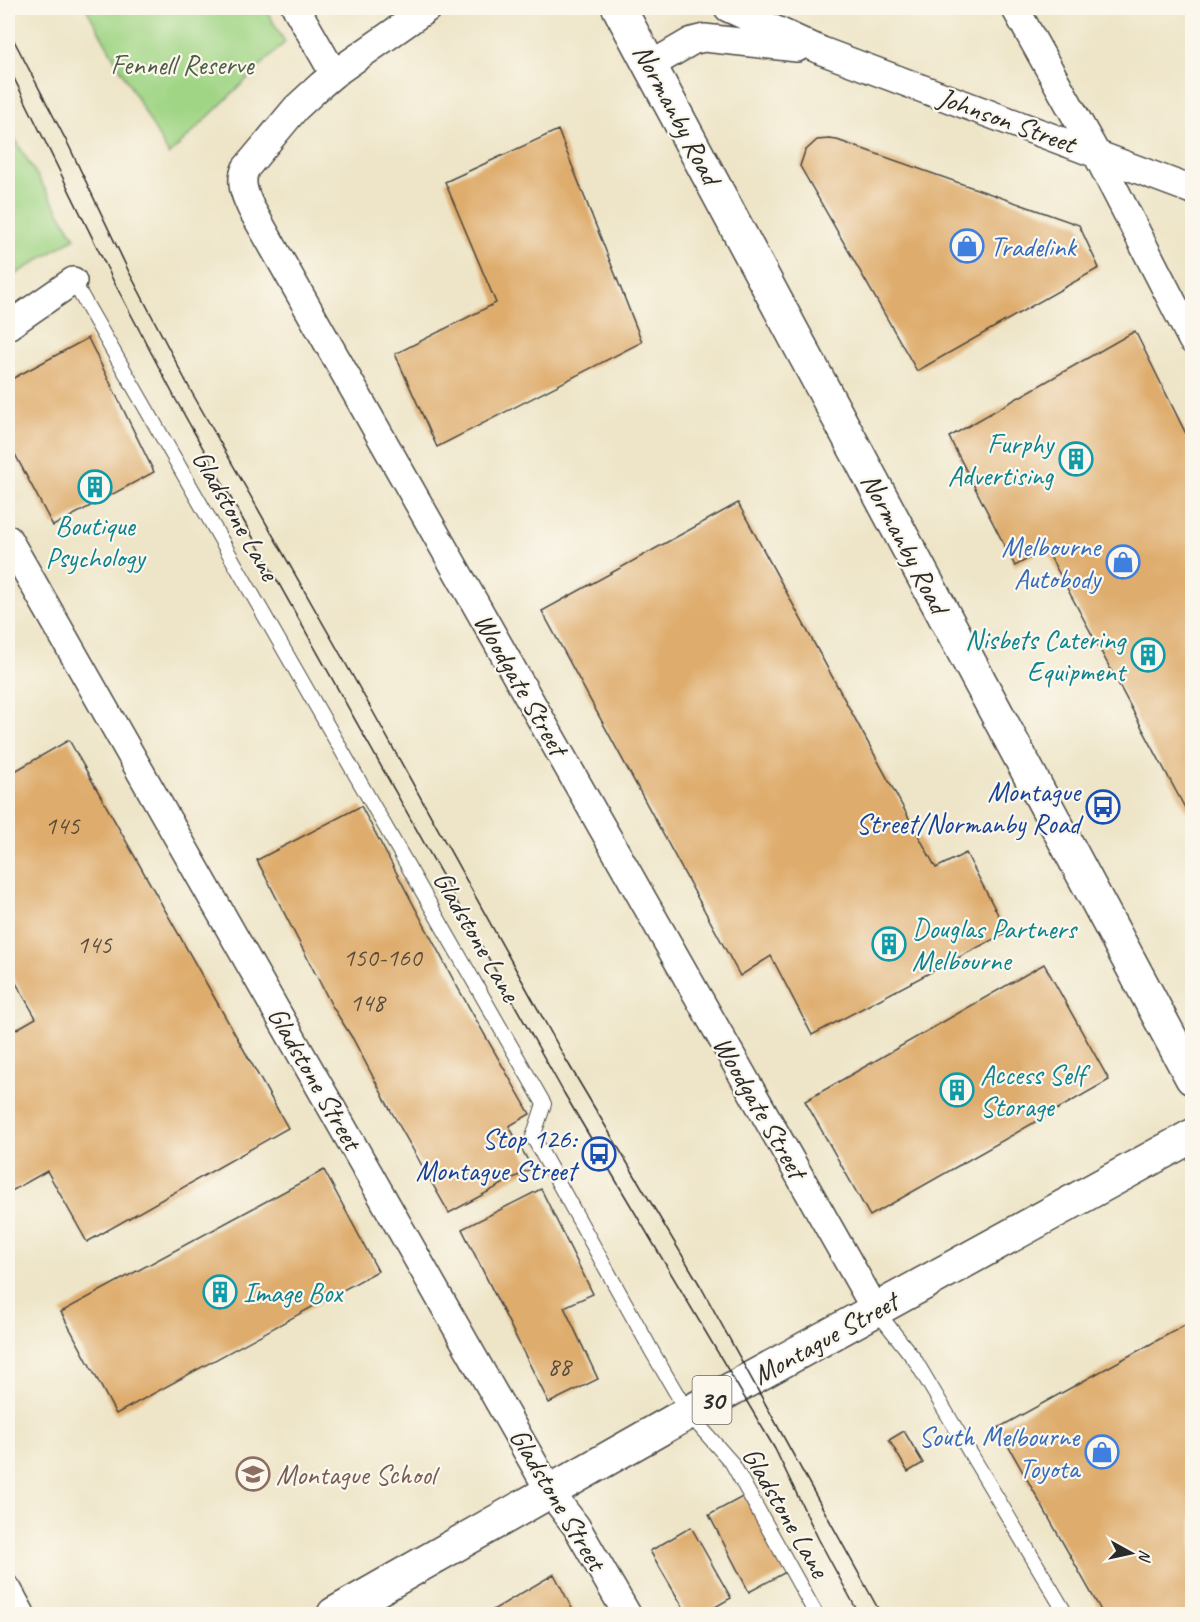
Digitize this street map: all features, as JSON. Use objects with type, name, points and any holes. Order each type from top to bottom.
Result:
[{"type":"main road","name":"Normanby Road","points":[[620,8],[1192,1078]]},
{"type":"main road","name":"Montague Street","points":[[334,1614],[688,1413],[1085,1197],[1192,1136]]},
{"type":"street","points":[[296,8],[334,74]]},
{"type":"street","name":"Woodgate Street","points":[[428,8],[334,74],[296,108],[246,168],[242,181],[247,200],[876,1309]]},
{"type":"street","name":"Johnson Street","points":[[728,8],[822,51],[1192,189]]},
{"type":"street","points":[[1015,8],[1096,153],[1192,340]]},
{"type":"street","name":"Johnson Street","points":[[651,65],[692,40],[704,38],[822,51]]},
{"type":"street","points":[[8,326],[73,281]]},
{"type":"street","name":"Gladstone Street","points":[[8,539],[550,1492],[576,1526],[627,1614]]},
{"type":"street","points":[[8,1590],[21,1614]]},
{"type":"lane","name":"Gladstone Lane","points":[[73,281],[544,1104],[533,1137],[654,1355],[688,1413],[732,1462],[816,1614]]},
{"type":"lane","points":[[876,1309],[915,1360],[1066,1614]]},
{"type":"green space","name":"Fennell Reserve","points":[[86,8],[265,8],[285,42],[169,155]]},
{"type":"green space","points":[[8,128],[75,238],[8,279]]},
{"type":"building","points":[[558,130],[642,342],[437,447],[395,354],[496,303],[445,182]]},
{"type":"building","name":"Tradelink","points":[[829,139],[1079,225],[1099,268],[917,371],[800,166],[805,151],[817,140]]},
{"type":"building","points":[[1135,331],[1192,446],[1192,821],[1046,549],[1015,566],[949,437]]},
{"type":"building","points":[[88,338],[154,472],[53,526],[8,441],[8,381]]},
{"type":"building","points":[[738,503],[936,868],[966,853],[1007,932],[812,1035],[771,956],[740,976],[542,611]]},
{"type":"building","points":[[69,740],[288,1128],[87,1242],[47,1171],[8,1193],[8,1034],[36,1018],[8,969],[8,775]]},
{"type":"building","points":[[361,806],[454,981],[530,1114],[509,1126],[532,1168],[449,1213],[353,1039],[332,1006],[257,860]]},
{"type":"building","name":"Access Self Storage","points":[[1044,964],[1109,1080],[870,1216],[805,1101]]},
{"type":"building","name":"Image Box","points":[[324,1170],[378,1271],[116,1414],[61,1312]]},
{"type":"building","points":[[541,1189],[593,1294],[564,1307],[598,1379],[549,1403],[462,1229]]},
{"type":"building","name":"South Melbourne Toyota","points":[[1185,1325],[1192,1339],[1192,1614],[1103,1614],[998,1428]]},
{"type":"building","points":[[904,1431],[923,1463],[908,1472],[889,1440]]},
{"type":"building","points":[[746,1495],[786,1572],[749,1592],[709,1515]]},
{"type":"building","points":[[691,1527],[731,1598],[703,1614],[687,1614],[650,1551]]},
{"type":"building","points":[[554,1574],[575,1614],[486,1614]]},
{"type":"tram line","points":[[8,29],[191,391],[372,710],[565,1058],[701,1287],[881,1614]]},
{"type":"tram line","points":[[8,66],[114,282],[176,400],[564,1093],[775,1449],[819,1540],[859,1614]]},
{"type":"place","name":"Tradelink","points":[[967,246]]},
{"type":"place","name":"Furphy Advertising","points":[[1076,459]]},
{"type":"place","name":"Boutique Psychology","points":[[95,487]]},
{"type":"place","name":"Melbourne Autobody","points":[[1123,562]]},
{"type":"place","name":"Nisbets Catering Equipment","points":[[1148,655]]},
{"type":"place","name":"Montague Street/Normanby Road","points":[[1103,807]]},
{"type":"place","name":"Douglas Partners Melbourne","points":[[889,944]]},
{"type":"place","name":"Access Self Storage","points":[[957,1090]]},
{"type":"place","name":"Stop 126: Montague Street","points":[[599,1154]]},
{"type":"place","name":"Image Box","points":[[220,1292]]},
{"type":"place","name":"South Melbourne Toyota","points":[[1102,1452]]},
{"type":"place","name":"Montague School","points":[[253,1474]]}]
